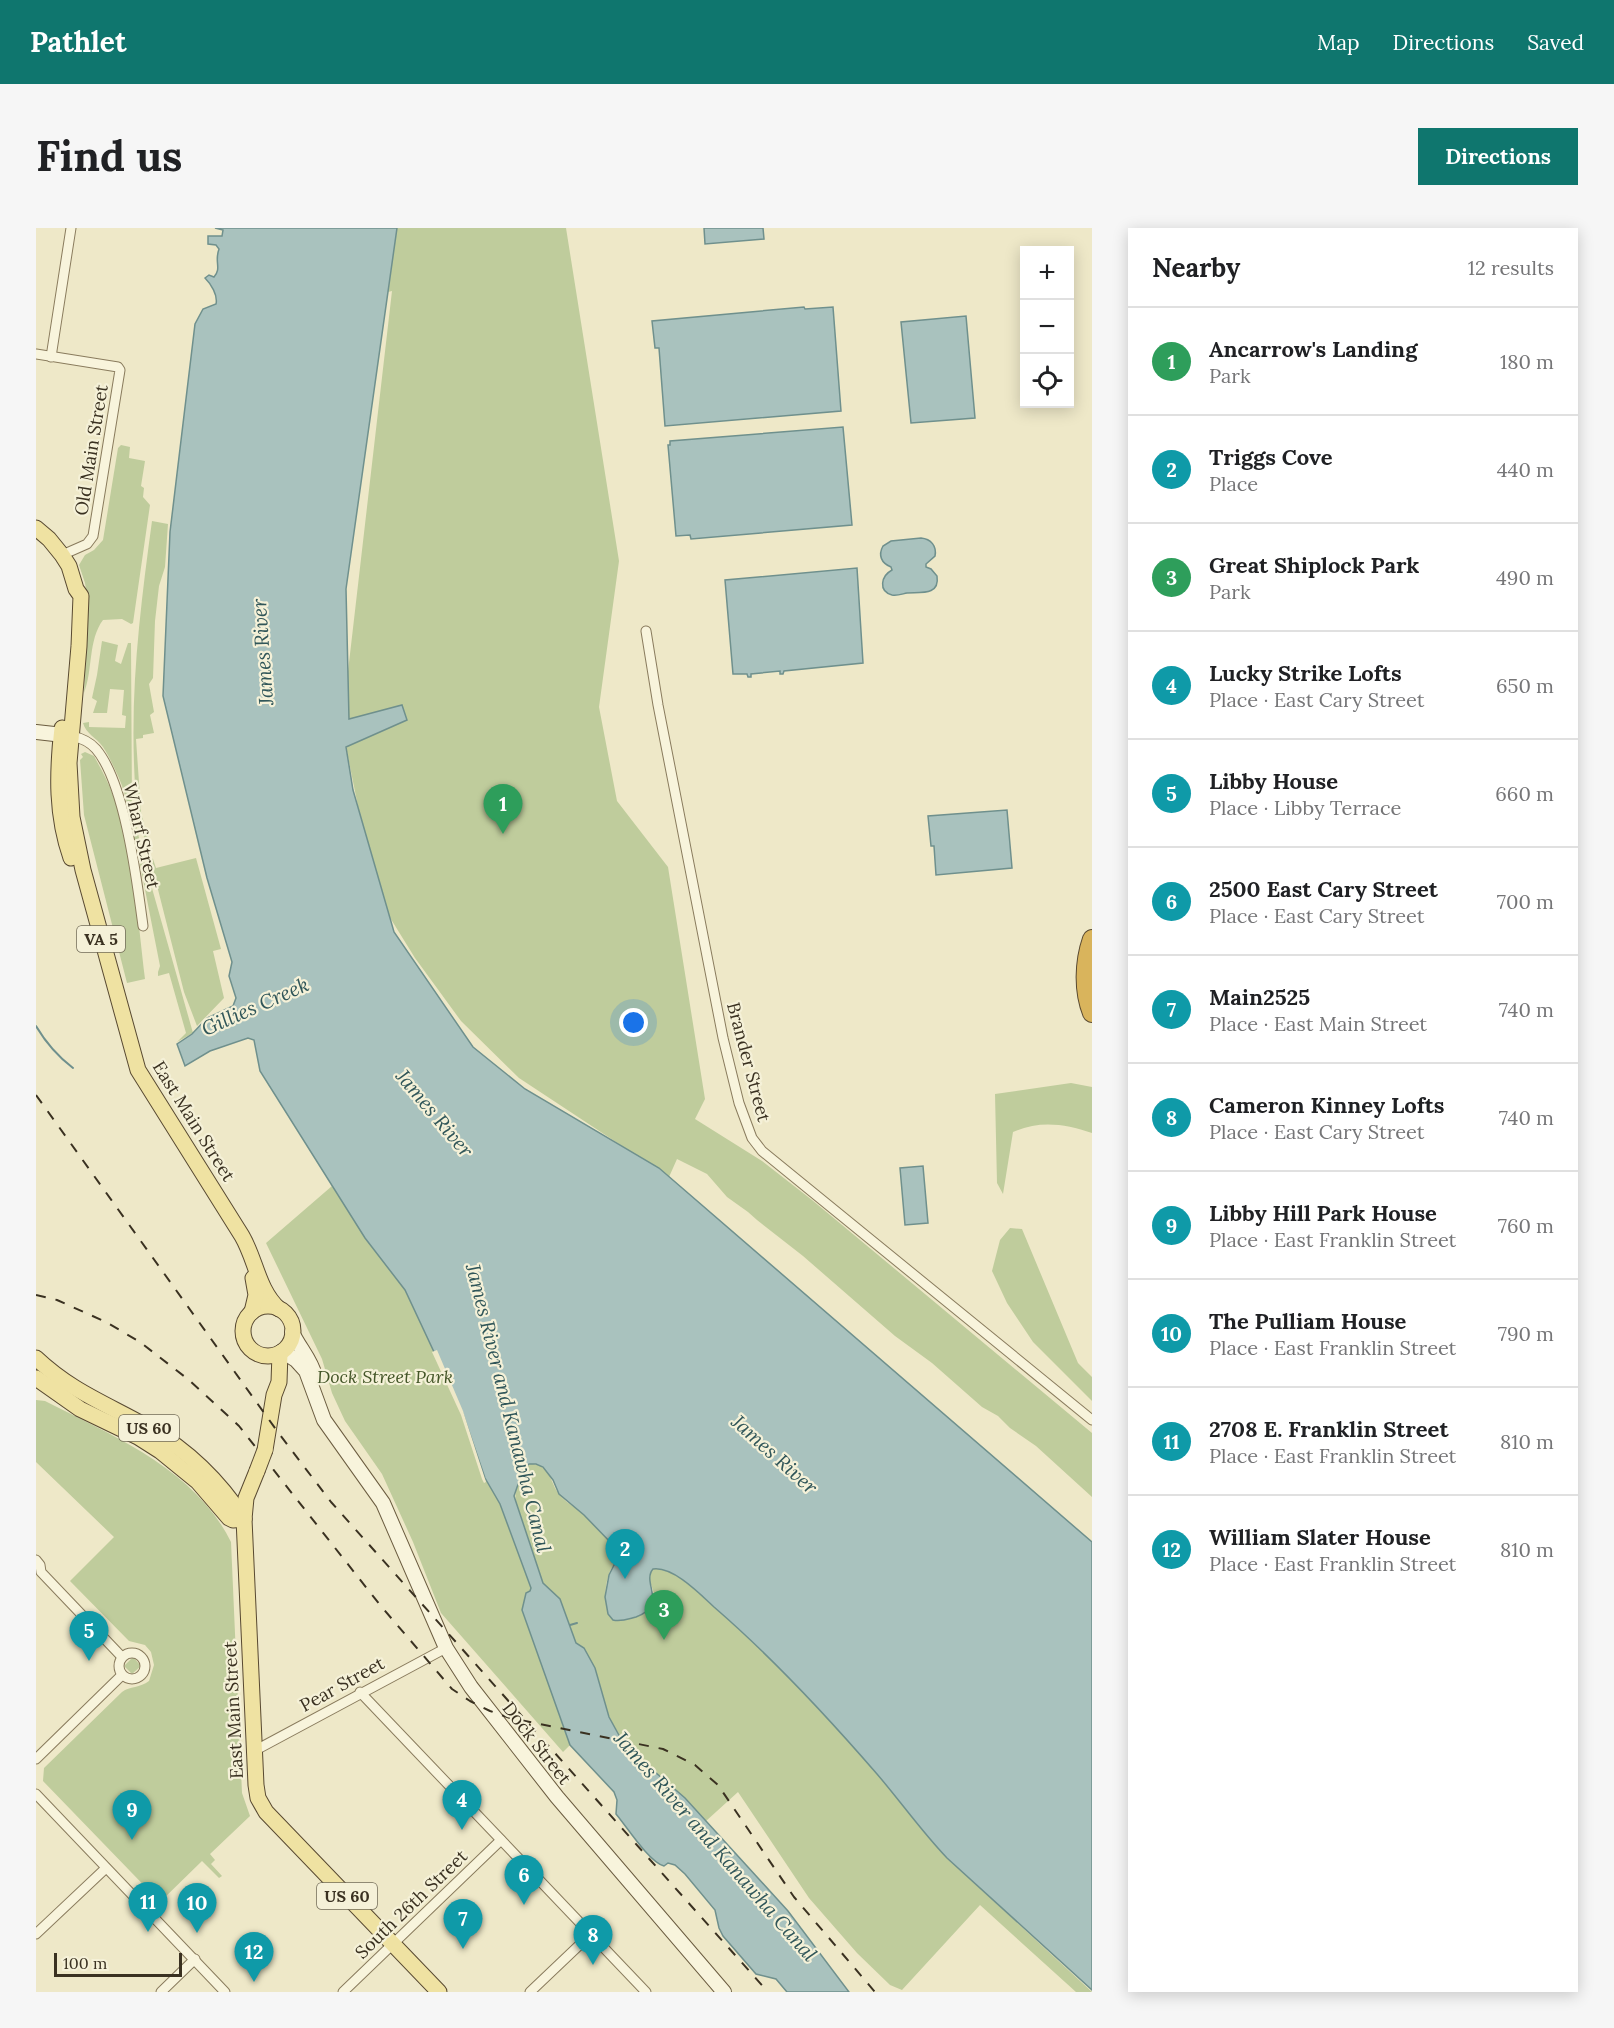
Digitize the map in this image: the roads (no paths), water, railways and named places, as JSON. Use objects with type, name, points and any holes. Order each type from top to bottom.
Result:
[{"type":"highway","points":[[1092,939],[1086,969],[1088,1002],[1092,1013]]},
{"type":"main road","name":"East Main Street","points":[[36,528],[49,538],[62,555],[74,578],[76,589],[72,596],[67,735],[69,784],[76,845],[136,1065],[147,1087],[242,1236],[264,1292],[279,1309]]},
{"type":"main road","points":[[36,732],[67,735]]},
{"type":"main road","name":"East Main Street","points":[[67,735],[57,788],[62,827],[128,1063],[140,1088],[241,1249],[256,1289],[252,1311]]},
{"type":"main road","points":[[252,1311],[262,1307],[279,1309]]},
{"type":"main road","name":"VA 5","points":[[279,1309],[288,1316],[292,1332],[290,1342],[281,1352]]},
{"type":"main road","name":"VA 5","points":[[252,1311],[244,1323],[243,1337],[249,1348],[257,1354]]},
{"type":"main road","name":"Dock Street","points":[[292,1332],[312,1365],[326,1409],[386,1511],[446,1648],[471,1687],[556,1797],[724,1992]]},
{"type":"main road","name":"East Main Street","points":[[281,1352],[279,1382],[274,1395],[265,1450],[246,1498],[244,1519],[256,1791],[266,1812],[439,1992]]},
{"type":"main road","points":[[257,1354],[272,1356],[281,1352]]},
{"type":"main road","name":"Dock Street","points":[[281,1352],[296,1359],[303,1367],[324,1420],[353,1464],[370,1484]]},
{"type":"main road","name":"East Main Street","points":[[257,1354],[269,1370],[274,1395]]},
{"type":"main road","name":"US 60","points":[[36,1358],[39,1377],[81,1393],[148,1427],[173,1444],[196,1462],[220,1487],[244,1519]]},
{"type":"street","points":[[36,354],[51,357],[71,228]]},
{"type":"street","name":"Old Main Street","points":[[51,357],[120,369],[93,536],[87,544],[62,555]]},
{"type":"street","name":"Brander Street","points":[[646,631],[658,705],[723,1038],[739,1103],[752,1138],[762,1151],[1092,1420]]},
{"type":"street","name":"Wharf Street","points":[[67,735],[84,740],[97,751],[116,787],[129,841],[143,926]]},
{"type":"street","points":[[36,1560],[40,1565],[38,1574],[122,1657]]},
{"type":"street","name":"Pear Street","points":[[254,1751],[360,1692],[446,1648]]},
{"type":"street","points":[[135,1653],[143,1658],[146,1666],[143,1675],[130,1679],[122,1675],[119,1664],[122,1657],[135,1653]]},
{"type":"street","points":[[36,1759],[122,1675]]},
{"type":"street","points":[[360,1692],[646,1992]]},
{"type":"street","points":[[36,1794],[225,1992]]},
{"type":"street","name":"South 26th Street","points":[[344,1992],[501,1840]]},
{"type":"street","points":[[36,1934],[106,1868]]},
{"type":"street","points":[[530,1992],[591,1934]]},
{"type":"street","points":[[161,1992],[195,1959]]},
{"type":"water","points":[[215,228],[397,228],[346,589],[349,719],[402,705],[407,720],[346,747],[353,790],[394,932],[473,1047],[525,1089],[659,1168],[1092,1542],[1092,1990],[947,1858],[819,1709],[757,1646],[686,1582],[669,1572],[653,1569],[650,1575],[653,1600],[651,1606],[646,1612],[636,1617],[613,1620],[608,1614],[605,1597],[609,1575],[617,1559],[613,1545],[584,1515],[559,1494],[553,1480],[543,1467],[529,1464],[523,1470],[514,1496],[543,1583],[560,1599],[576,1643],[584,1648],[595,1668],[609,1717],[625,1746],[685,1798],[788,1911],[849,1992],[787,1992],[776,1979],[756,1974],[723,1936],[715,1910],[685,1874],[675,1865],[668,1863],[664,1866],[658,1863],[638,1843],[616,1814],[617,1800],[614,1792],[570,1745],[522,1610],[526,1593],[531,1588],[500,1504],[485,1478],[463,1414],[405,1290],[365,1238],[260,1071],[254,1040],[248,1038],[210,1051],[185,1066],[177,1044],[192,1034],[207,1018],[233,1006],[236,998],[229,976],[232,962],[207,878],[163,696],[170,532],[195,324],[203,309],[216,304],[214,290],[205,278],[209,275],[214,277],[217,271],[219,249],[216,245],[208,244],[208,236],[222,236],[223,230]]},
{"type":"water","points":[[704,228],[763,228],[764,239],[705,244]]},
{"type":"water","points":[[804,307],[805,309],[833,307],[841,411],[665,426],[659,348],[655,348],[652,321]]},
{"type":"water","points":[[966,316],[975,418],[911,423],[901,322]]},
{"type":"water","points":[[843,427],[852,525],[691,539],[690,535],[676,536],[668,445],[670,441]]},
{"type":"water","points":[[921,538],[930,541],[935,549],[935,556],[926,564],[926,567],[937,576],[935,587],[928,592],[896,595],[888,593],[883,587],[883,579],[892,570],[881,558],[883,546],[891,541]]},
{"type":"water","points":[[857,568],[863,663],[784,671],[783,674],[780,674],[780,671],[751,674],[751,677],[747,674],[733,674],[725,580]]},
{"type":"water","points":[[1007,810],[1012,868],[936,875],[934,846],[931,846],[928,816]]},
{"type":"water","points":[[923,1166],[928,1223],[905,1225],[900,1168]]},
{"type":"waterway","name":"Gillies Creek","points":[[36,1026],[52,1048],[73,1068]]},
{"type":"waterway","points":[[570,1625],[577,1623]]},
{"type":"railway","points":[[36,1095],[280,1435],[331,1502],[768,1992]]},
{"type":"railway","points":[[36,1295],[57,1300],[106,1322],[140,1342],[189,1380],[239,1426],[380,1605],[452,1689],[470,1701],[510,1718],[663,1749],[695,1765],[718,1785],[794,1897],[875,1992]]},
{"type":"place","name":"Ancarrow's Landing","points":[[503,834]]},
{"type":"place","name":"Triggs Cove","points":[[625,1579]]},
{"type":"place","name":"Great Shiplock Park","points":[[664,1640]]},
{"type":"place","name":"Libby House","points":[[89,1661]]},
{"type":"place","name":"Lucky Strike Lofts","points":[[462,1830]]},
{"type":"place","name":"Libby Hill Park House","points":[[132,1840]]},
{"type":"place","name":"2500 East Cary Street","points":[[524,1905]]},
{"type":"place","name":"2708 E. Franklin Street","points":[[148,1932]]},
{"type":"place","name":"The Pulliam House","points":[[197,1933]]},
{"type":"place","name":"Main2525","points":[[463,1949]]},
{"type":"place","name":"Cameron Kinney Lofts","points":[[593,1965]]},
{"type":"place","name":"William Slater House","points":[[254,1982]]},
{"type":"water label","name":"James River","points":[[262,652]]},
{"type":"water label","name":"James River","points":[[435,1113]]},
{"type":"water label","name":"James River and Kanawha Canal","points":[[509,1408]]},
{"type":"water label","name":"James River","points":[[775,1454]]},
{"type":"water label","name":"James River and Kanawha Canal","points":[[716,1846]]},
{"type":"park label","name":"Dock Street Park","points":[[385,1376]]}]
